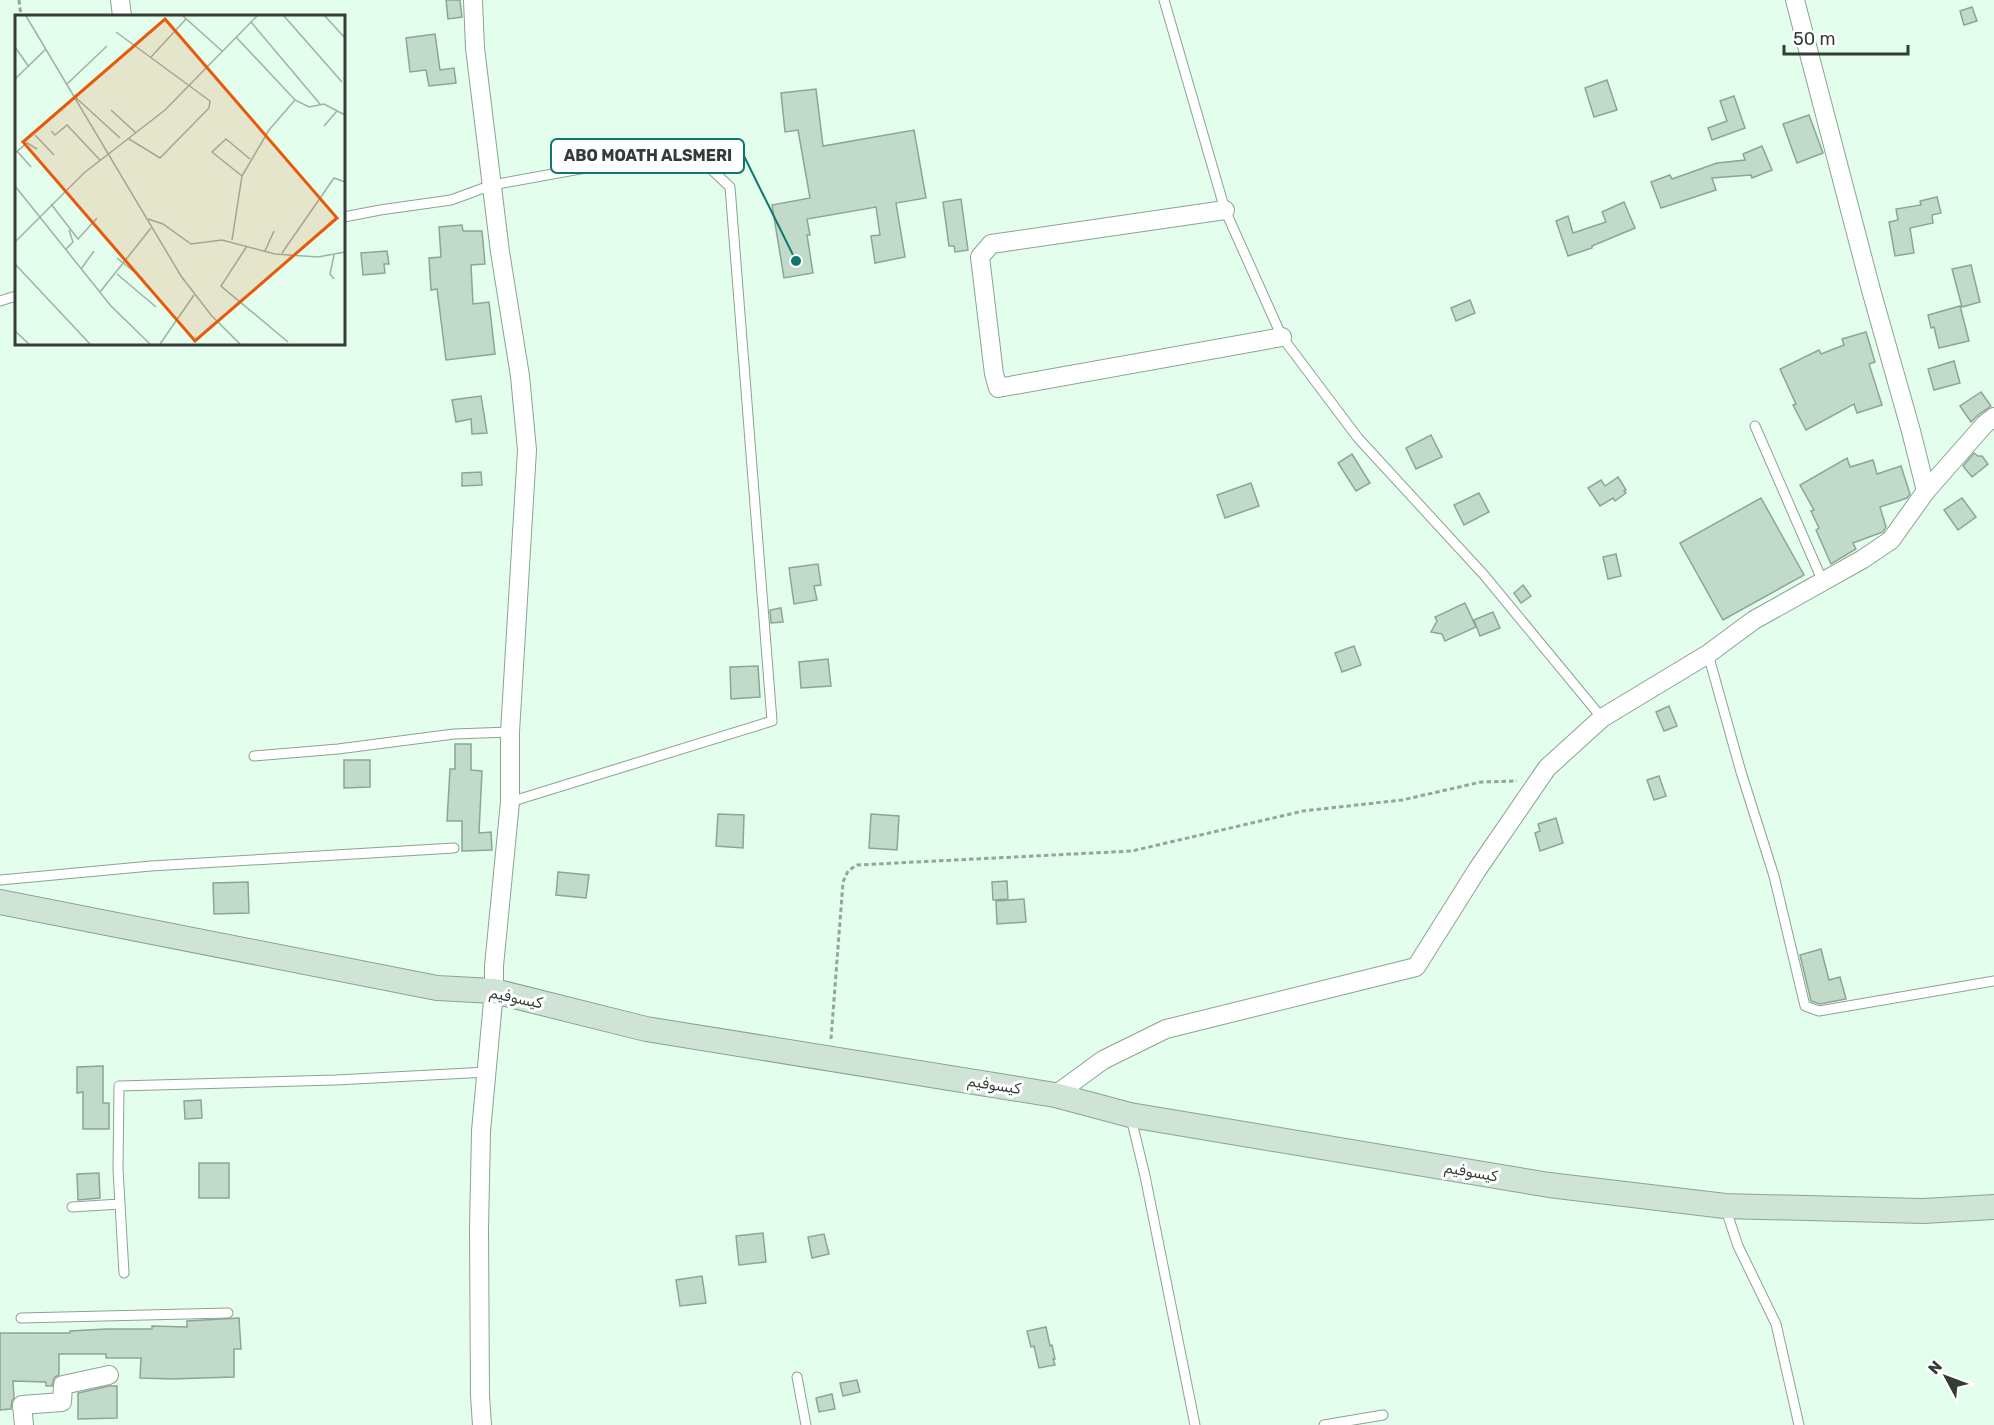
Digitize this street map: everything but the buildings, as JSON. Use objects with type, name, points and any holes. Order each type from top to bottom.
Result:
[{"type":"street","points":[[120,0],[122,15]]},
{"type":"street","points":[[473,0],[475,48],[506,293],[520,376],[527,450],[510,732],[510,802],[481,1131],[479,1219],[482,1425]]},
{"type":"street","points":[[1795,0],[1926,491]]},
{"type":"street","points":[[1225,210],[991,244],[980,257],[994,374],[998,387],[1282,337]]},
{"type":"street","points":[[1054,1095],[1103,1060],[1166,1029],[1416,967],[1477,870],[1547,768],[1602,718],[1708,654],[1754,620],[1823,582],[1891,540],[1926,491],[1985,424],[1994,417]]},
{"type":"street","name":"كيسوفيم","points":[[0,902],[437,988],[494,991],[646,1029],[1054,1095],[1130,1115],[1549,1185],[1725,1206],[1923,1211],[1994,1207]]},
{"type":"street","points":[[24,1425],[22,1405],[62,1402],[63,1385],[109,1375]]},
{"type":"lane","points":[[1164,0],[1225,210],[1282,337],[1358,438],[1484,575],[1602,718]]},
{"type":"lane","points":[[345,217],[451,201],[492,184],[690,149],[730,187],[772,721],[510,802]]},
{"type":"lane","points":[[0,301],[15,296]]},
{"type":"lane","points":[[1755,426],[1823,582]]},
{"type":"lane","points":[[1708,654],[1774,876],[1805,1006],[1819,1011],[1994,981]]},
{"type":"lane","points":[[254,756],[338,749],[454,734],[510,732]]},
{"type":"lane","points":[[0,880],[151,866],[454,848]]},
{"type":"lane","points":[[124,1273],[118,1169],[119,1086],[336,1080],[487,1072]]},
{"type":"lane","points":[[1130,1115],[1145,1176],[1195,1425]]},
{"type":"lane","points":[[72,1207],[120,1204]]},
{"type":"lane","points":[[1725,1206],[1738,1246],[1776,1324],[1800,1425]]},
{"type":"lane","points":[[21,1318],[228,1313]]},
{"type":"lane","points":[[797,1377],[806,1425]]},
{"type":"lane","points":[[1324,1425],[1383,1415]]},
{"type":"path","points":[[19,0],[21,15]]},
{"type":"path","points":[[830,1059],[843,882],[848,871],[857,865],[1132,851],[1303,811],[1402,800],[1481,782],[1539,781]]},
{"type":"place","name":"ABO MOATH ALSMERI","points":[[796,261]]}]
